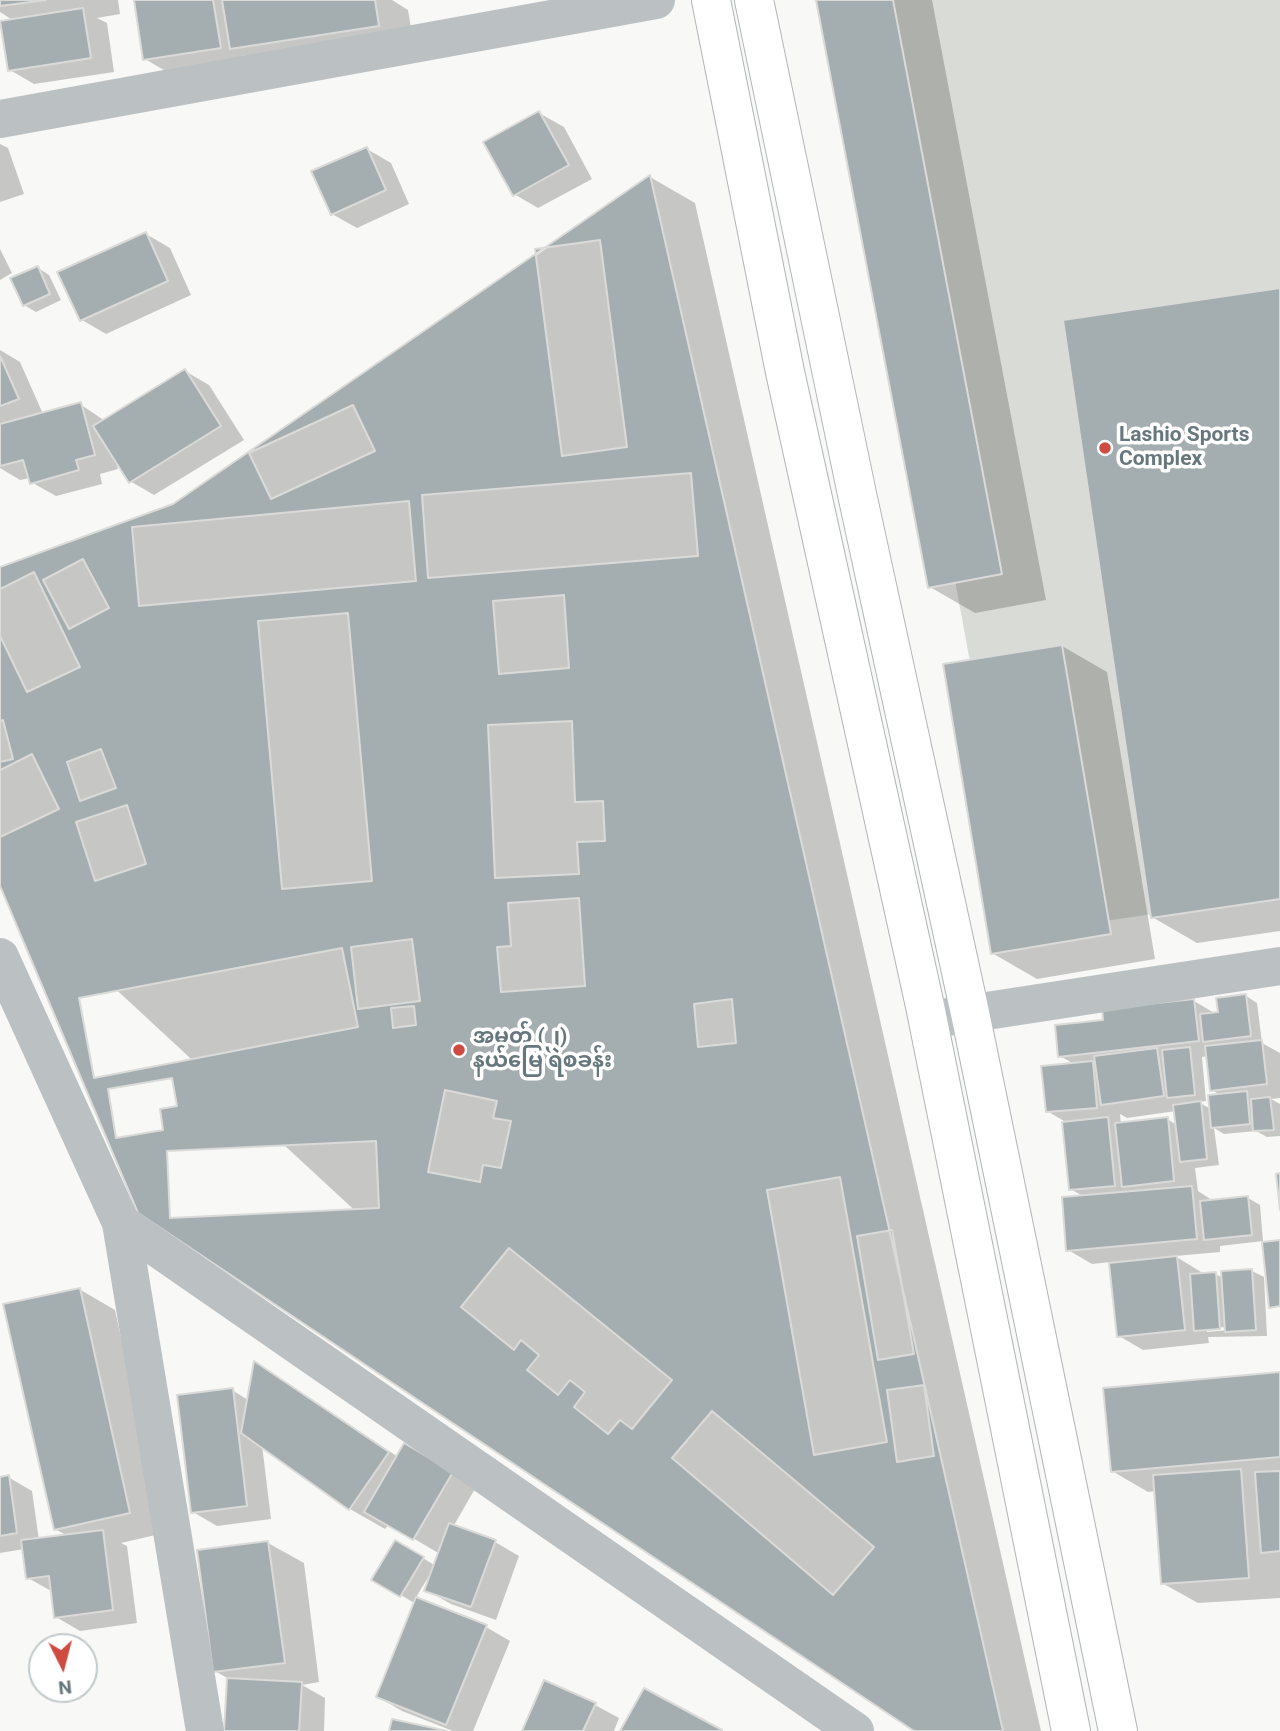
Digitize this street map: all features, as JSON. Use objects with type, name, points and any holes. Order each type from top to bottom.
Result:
[{"type":"main road","points":[[711,0],[785,372],[928,1020],[1071,1731]]},
{"type":"main road","points":[[754,0],[856,494],[970,1013],[1118,1731]]},
{"type":"street","points":[[0,119],[656,0]]},
{"type":"street","points":[[0,957],[121,1223],[205,1731]]},
{"type":"street","points":[[928,1020],[1280,966]]},
{"type":"street","points":[[121,1223],[855,1731]]},
{"type":"shaded area","name":"Lashio Sports Complex","points":[[848,0],[1280,0],[1280,896],[1020,933]]},
{"type":"building","points":[[0,0],[46,0],[0,6]]},
{"type":"building","points":[[134,0],[213,0],[221,48],[143,60]]},
{"type":"building","points":[[222,0],[375,0],[379,26],[230,49]]},
{"type":"building","points":[[816,0],[893,0],[1002,574],[928,588]]},
{"type":"building","points":[[83,8],[91,58],[8,71],[0,21]]},
{"type":"building","points":[[539,111],[569,165],[513,196],[483,142]]},
{"type":"building","points":[[367,147],[386,190],[331,215],[311,171]]},
{"type":"building","name":"အမှတ် (၂) နယ်မြေ ရဲစခန်း","points":[[650,175],[1003,1731],[914,1731],[138,1213],[0,886],[0,567],[173,504]]},
{"type":"building","points":[[146,232],[168,281],[80,321],[57,272]]},
{"type":"building","points":[[600,240],[627,447],[562,456],[535,249]]},
{"type":"building","points":[[38,266],[50,294],[23,306],[10,278]]},
{"type":"building","points":[[1280,288],[1280,899],[1151,918],[1063,320]]},
{"type":"building","points":[[0,356],[19,399],[0,406]]},
{"type":"building","points":[[185,369],[221,426],[129,483],[93,426]]},
{"type":"building","points":[[81,402],[95,455],[76,460],[79,470],[30,484],[23,460],[0,466],[0,424]]},
{"type":"building","points":[[353,405],[375,451],[271,499],[249,453]]},
{"type":"building","points":[[691,473],[698,556],[428,578],[422,495]]},
{"type":"building","points":[[409,501],[416,581],[139,606],[132,527]]},
{"type":"building","points":[[83,559],[109,608],[69,629],[43,580]]},
{"type":"building","points":[[34,572],[80,667],[27,692],[0,636],[0,589]]},
{"type":"building","points":[[564,595],[569,668],[499,674],[493,601]]},
{"type":"building","points":[[348,613],[372,881],[282,889],[258,621]]},
{"type":"building","points":[[1062,645],[1111,934],[991,954],[943,664]]},
{"type":"building","points":[[3,720],[13,759],[0,762],[0,721]]},
{"type":"building","points":[[572,721],[575,802],[603,801],[605,841],[577,842],[579,874],[495,878],[488,725]]},
{"type":"building","points":[[101,749],[116,788],[80,801],[67,762]]},
{"type":"building","points":[[32,754],[59,809],[0,837],[0,770]]},
{"type":"building","points":[[127,805],[146,864],[95,881],[76,822]]},
{"type":"building","points":[[579,898],[585,986],[501,992],[497,947],[511,946],[508,903]]},
{"type":"building","points":[[412,939],[420,1001],[358,1009],[351,947]]},
{"type":"building","points":[[342,948],[358,1027],[94,1078],[79,998]]},
{"type":"building","points":[[1246,994],[1251,1036],[1203,1042],[1200,1014],[1218,1012],[1216,998]]},
{"type":"building","points":[[732,999],[736,1043],[698,1047],[694,1004]]},
{"type":"building","points":[[1194,999],[1199,1041],[1058,1057],[1055,1025],[1103,1020],[1102,1009]]},
{"type":"building","points":[[414,1006],[416,1025],[393,1028],[391,1008]]},
{"type":"building","points":[[1262,1040],[1267,1084],[1210,1091],[1205,1046]]},
{"type":"building","points":[[1190,1047],[1195,1095],[1167,1098],[1162,1050]]},
{"type":"building","points":[[1157,1048],[1164,1096],[1101,1105],[1094,1056]]},
{"type":"building","points":[[1093,1061],[1097,1108],[1046,1112],[1041,1066]]},
{"type":"building","points":[[172,1078],[177,1106],[160,1109],[163,1130],[116,1138],[108,1089]]},
{"type":"building","points":[[445,1090],[497,1101],[493,1118],[511,1121],[501,1168],[483,1165],[480,1182],[428,1172]]},
{"type":"building","points":[[1247,1091],[1250,1124],[1211,1128],[1208,1095]]},
{"type":"building","points":[[1270,1097],[1274,1130],[1253,1131],[1251,1099]]},
{"type":"building","points":[[1201,1101],[1207,1159],[1180,1162],[1173,1105]]},
{"type":"building","points":[[1108,1117],[1115,1186],[1069,1190],[1062,1122]]},
{"type":"building","points":[[1168,1117],[1174,1181],[1122,1187],[1115,1123]]},
{"type":"building","points":[[376,1141],[379,1208],[170,1218],[167,1151]]},
{"type":"building","points":[[1280,1173],[1280,1210],[1276,1174]]},
{"type":"building","points":[[840,1177],[887,1442],[814,1455],[767,1190]]},
{"type":"building","points":[[1192,1186],[1197,1239],[1066,1251],[1062,1197]]},
{"type":"building","points":[[1248,1196],[1252,1235],[1204,1240],[1200,1201]]},
{"type":"building","points":[[892,1230],[914,1354],[878,1360],[857,1236]]},
{"type":"building","points":[[1280,1240],[1280,1306],[1269,1308],[1262,1242]]},
{"type":"building","points":[[509,1248],[672,1380],[632,1429],[620,1420],[608,1434],[574,1407],[585,1392],[570,1380],[558,1395],[527,1370],[539,1355],[521,1340],[514,1350],[461,1307]]},
{"type":"building","points":[[1177,1256],[1185,1330],[1117,1337],[1109,1263]]},
{"type":"building","points":[[1252,1269],[1256,1330],[1225,1332],[1221,1271]]},
{"type":"building","points":[[1216,1272],[1220,1329],[1194,1331],[1190,1274]]},
{"type":"building","points":[[80,1288],[130,1513],[54,1530],[3,1304]]},
{"type":"building","points":[[254,1361],[389,1452],[349,1510],[241,1433]]},
{"type":"building","points":[[1280,1372],[1280,1457],[1111,1472],[1103,1388]]},
{"type":"building","points":[[924,1385],[934,1456],[897,1462],[887,1390]]},
{"type":"building","points":[[233,1388],[247,1506],[191,1513],[177,1395]]},
{"type":"building","points":[[712,1411],[874,1547],[833,1595],[672,1458]]},
{"type":"building","points":[[404,1443],[453,1472],[413,1540],[364,1512]]},
{"type":"building","points":[[1241,1469],[1249,1578],[1161,1584],[1153,1475]]},
{"type":"building","points":[[1280,1471],[1280,1551],[1261,1553],[1255,1472]]},
{"type":"building","points":[[9,1475],[17,1533],[0,1536],[0,1477]]},
{"type":"building","points":[[449,1523],[496,1540],[471,1607],[424,1591]]},
{"type":"building","points":[[103,1530],[113,1610],[54,1618],[49,1576],[26,1579],[21,1540]]},
{"type":"building","points":[[395,1540],[424,1557],[400,1597],[371,1580]]},
{"type":"building","points":[[268,1541],[285,1663],[213,1672],[197,1550]]},
{"type":"building","points":[[416,1597],[487,1625],[446,1725],[376,1697]]},
{"type":"building","points":[[227,1678],[302,1682],[299,1731],[224,1731]]},
{"type":"building","points":[[544,1680],[596,1703],[583,1731],[522,1731]]},
{"type":"building","points":[[644,1688],[722,1730],[722,1731],[620,1731]]},
{"type":"building","points":[[392,1719],[447,1731],[389,1731]]},
{"type":"place","name":"Lashio Sports Complex","points":[[1105,448]]},
{"type":"place","name":"အမှတ် (၂) နယ်မြေ ရဲစခန်း","points":[[459,1050]]}]
